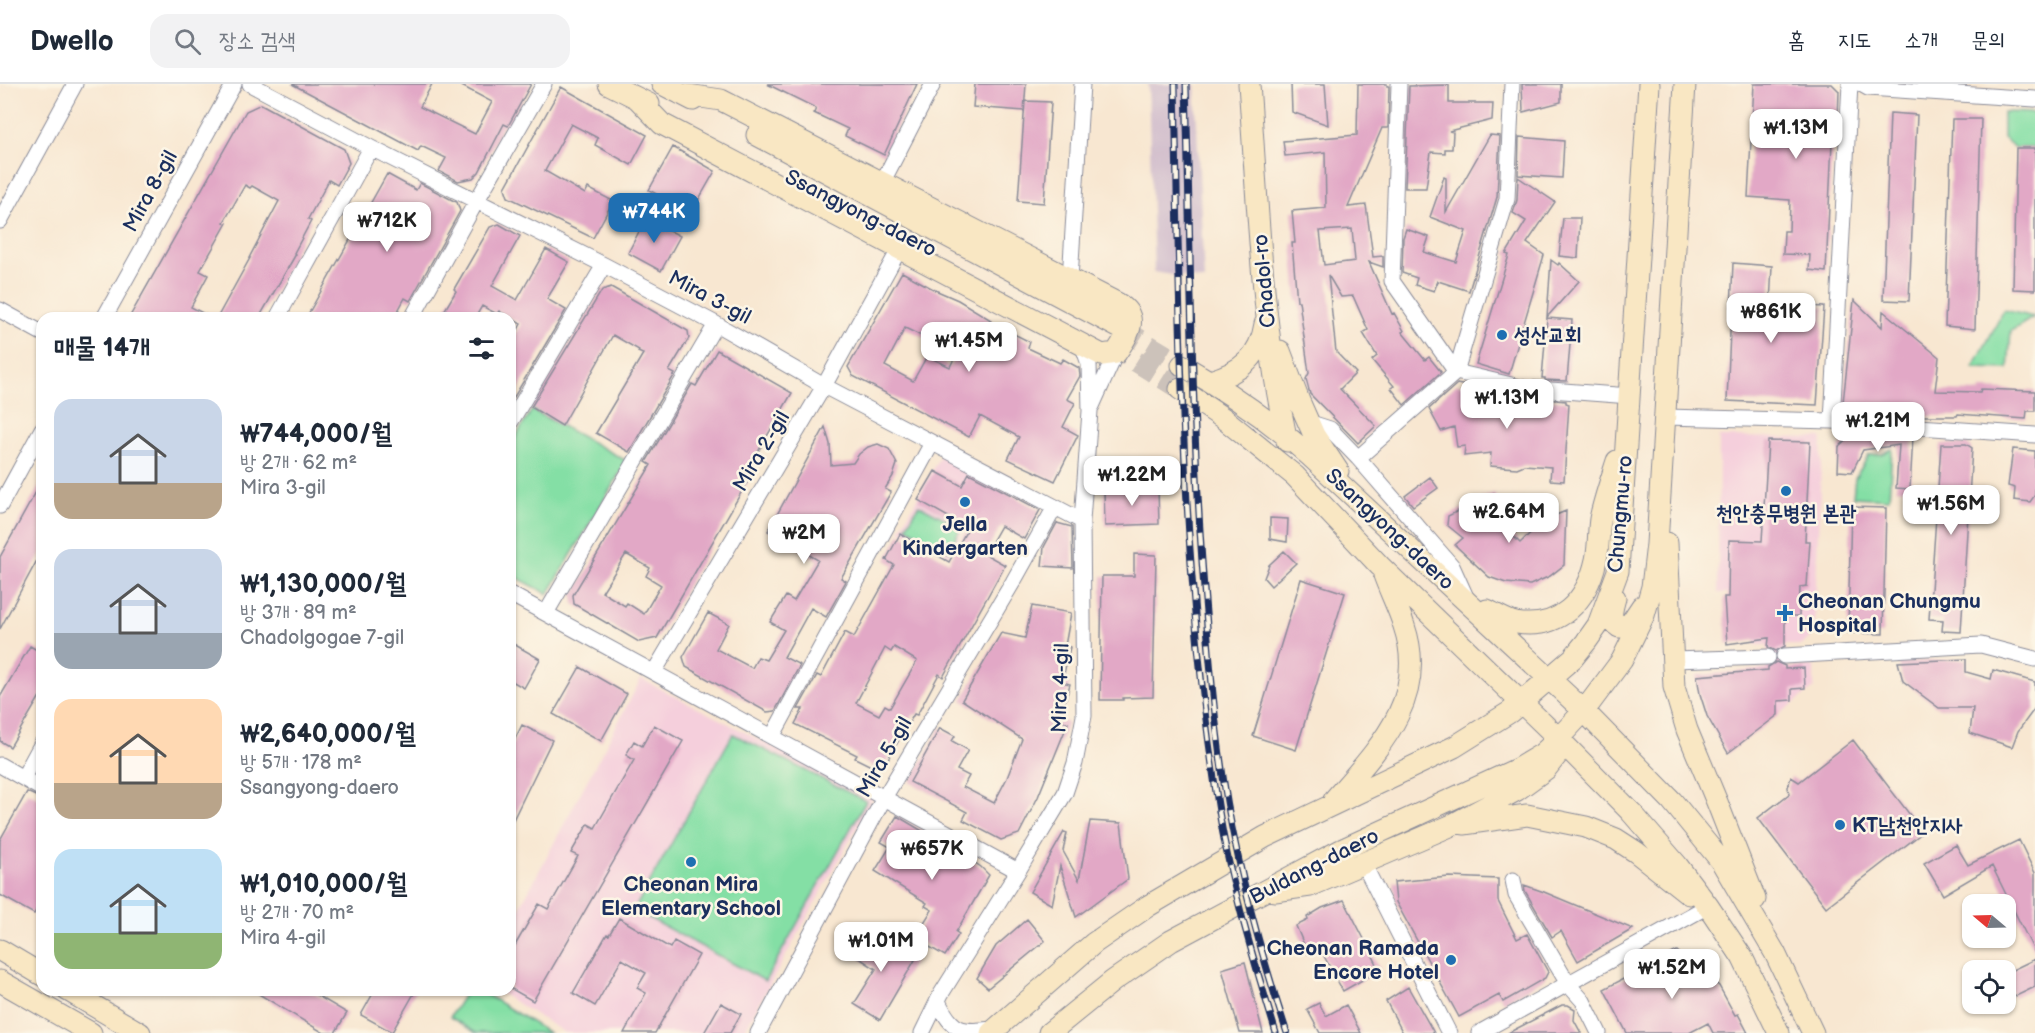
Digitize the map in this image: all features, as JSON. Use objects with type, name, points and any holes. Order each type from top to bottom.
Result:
[{"type":"main road","name":"Ssangyong-daero","points":[[609,84],[1116,342]]},
{"type":"main road","name":"Chadol-ro","points":[[1249,84],[1266,314],[1279,408],[1295,476]]},
{"type":"main road","name":"Chungmu-ro","points":[[1520,702],[1573,658],[1598,625],[1618,571],[1649,84]]},
{"type":"main road","name":"Chungmu-ro","points":[[1584,711],[1622,660],[1644,615],[1652,587],[1672,321],[1685,84]]},
{"type":"main road","name":"Ssangyong-daero","points":[[671,89],[1116,342]]},
{"type":"main road","points":[[637,98],[662,124],[1102,355],[1131,326],[1131,318],[1126,308],[1070,279],[721,100],[671,89]]},
{"type":"main road","points":[[1210,381],[1237,370],[1251,359],[1262,338],[1266,314]]},
{"type":"main road","points":[[1266,314],[1314,435],[1357,499]]},
{"type":"main road","name":"Ssangyong-daero","points":[[1182,364],[1229,392],[1285,434],[1468,601],[1584,711]]},
{"type":"main road","name":"Ssangyong-daero","points":[[1180,389],[1223,418],[1295,476],[1380,566],[1520,702]]},
{"type":"main road","points":[[1468,601],[1514,623],[1536,624],[1554,620],[1573,608],[1586,588],[1596,560],[1600,520],[1629,420]]},
{"type":"main road","points":[[1663,456],[1674,687],[1687,730],[1775,952],[1813,1033]]},
{"type":"main road","points":[[1329,806],[1373,755],[1396,721],[1405,700],[1412,670],[1405,628],[1380,566]]},
{"type":"main road","points":[[1618,571],[1611,618],[1619,627],[1630,624],[1652,587]]},
{"type":"main road","points":[[993,1031],[1094,944],[1148,906],[1265,837],[1454,747],[1493,724],[1520,702],[1631,812],[1677,865],[1742,957],[1779,1033]]},
{"type":"main road","points":[[1584,711],[1672,801],[1721,861],[1775,952]]},
{"type":"main road","name":"Buldang-daero","points":[[1049,1033],[1113,981],[1171,941],[1341,850],[1517,769],[1542,754],[1584,711]]},
{"type":"main road","points":[[1260,893],[1310,886],[1450,826],[1517,790],[1546,769],[1557,755],[1557,738]]},
{"type":"main road","points":[[1450,826],[1527,816],[1586,827],[1616,839],[1708,906]]},
{"type":"main road","points":[[0,950],[36,971]]},
{"type":"main road","points":[[0,981],[91,1033]]},
{"type":"main road","points":[[77,996],[140,1033]]},
{"type":"street","points":[[0,221],[75,84]]},
{"type":"street","name":"Mira 8-gil","points":[[107,312],[234,84]]},
{"type":"street","name":"Mira 3-gil","points":[[250,84],[476,202],[604,265],[716,324],[824,386],[1082,521]]},
{"type":"street","points":[[415,312],[544,84]]},
{"type":"street","points":[[882,183],[933,84]]},
{"type":"street","points":[[1070,279],[1082,84]]},
{"type":"street","points":[[1399,84],[1392,281],[1456,372],[1524,388],[1630,396]]},
{"type":"street","points":[[1358,458],[1456,372],[1507,199],[1512,84]]},
{"type":"street","points":[[1832,421],[1850,84]]},
{"type":"street","points":[[1861,84],[1868,88],[2035,99]]},
{"type":"street","points":[[280,312],[371,148]]},
{"type":"street","name":"Mira 2-gil","points":[[654,672],[824,386],[900,248]]},
{"type":"street","points":[[516,413],[604,265]]},
{"type":"street","points":[[0,310],[36,330]]},
{"type":"street","points":[[546,614],[716,324]]},
{"type":"street","points":[[1090,411],[1116,342]]},
{"type":"street","points":[[1082,344],[1089,364],[1090,411]]},
{"type":"street","name":"Mira 4-gil","points":[[922,1033],[938,1001],[1065,793],[1075,763],[1084,716],[1082,521],[1090,411]]},
{"type":"street","points":[[1665,417],[1832,421],[2035,435]]},
{"type":"street","points":[[1308,422],[1330,429],[1358,458],[1452,566],[1468,601]]},
{"type":"street","points":[[0,506],[36,440]]},
{"type":"street","points":[[772,737],[932,443]]},
{"type":"street","name":"Mira 5-gil","points":[[758,1033],[884,798],[1055,507]]},
{"type":"street","points":[[516,597],[1018,871]]},
{"type":"street","points":[[1784,656],[1981,645],[2035,659]]},
{"type":"street","points":[[1673,660],[1768,657]]},
{"type":"street","points":[[22,778],[36,753]]},
{"type":"street","points":[[0,765],[36,786]]},
{"type":"street","points":[[1363,863],[1449,1033]]},
{"type":"street","points":[[1513,880],[1516,895],[1568,984],[1583,1001],[1599,1033]]},
{"type":"street","points":[[1479,1033],[1708,906]]},
{"type":"street","points":[[938,1001],[946,1020],[961,1030],[993,1031]]},
{"type":"shaded area","points":[[1148,84],[1195,84],[1204,280],[1154,272]]},
{"type":"shaded area","name":"Cheonan Chungmu Hospital","points":[[1719,437],[1822,438],[1814,634],[1802,645],[1785,645],[1786,668],[1814,666],[1814,688],[1727,754],[1707,718],[1699,695],[1696,675],[1767,669],[1768,645],[1755,645],[1755,593],[1718,593]]},
{"type":"shaded area","points":[[942,452],[990,480],[949,556],[900,530]]},
{"type":"shaded area","name":"Cheonan Mira Elementary School","points":[[641,679],[873,798],[743,1033],[565,1033],[506,996],[516,996],[516,915]]},
{"type":"green space","points":[[2003,112],[2035,113],[2035,148],[2016,148],[2003,138]]},
{"type":"green space","points":[[2004,310],[2034,317],[2011,331],[2008,369],[1973,368]]},
{"type":"green space","points":[[532,410],[627,461],[548,594],[516,577],[516,436]]},
{"type":"green space","points":[[1892,449],[1889,499],[1853,497],[1855,478],[1869,455],[1882,454]]},
{"type":"green space","points":[[919,505],[961,527],[949,551],[906,527]]},
{"type":"green space","points":[[733,734],[866,801],[765,981],[634,910]]},
{"type":"green space","points":[[463,996],[489,996],[549,1033],[476,1033],[450,1017]]},
{"type":"building","points":[[292,84],[432,84],[420,107],[475,134],[492,102],[458,84],[531,84],[508,126],[504,124],[479,172],[473,178],[458,181],[439,171],[446,158],[421,146],[418,151]]},
{"type":"building","points":[[767,84],[917,84],[884,155],[845,136],[848,129],[814,113],[816,108]]},
{"type":"building","points":[[975,84],[1026,84],[1024,111],[973,107]]},
{"type":"building","points":[[1291,84],[1325,84],[1328,125],[1292,112]]},
{"type":"building","points":[[1358,84],[1387,84],[1389,86],[1388,128],[1382,128],[1348,207],[1366,205],[1373,257],[1383,256],[1383,267],[1369,262],[1392,314],[1394,313],[1404,331],[1402,332],[1425,360],[1429,357],[1441,372],[1404,405],[1391,388],[1394,386],[1372,360],[1377,356],[1363,333],[1368,330],[1353,296],[1341,297],[1328,275],[1336,352],[1356,373],[1340,389],[1376,426],[1358,443],[1310,394],[1306,379],[1309,373],[1299,301],[1297,301],[1292,211],[1326,208],[1325,152],[1285,156],[1283,141],[1357,135]],"holes":[[[1352,229],[1355,261],[1324,265],[1320,231]]]},
{"type":"building","points":[[1522,84],[1561,84],[1561,102],[1523,112]]},
{"type":"building","points":[[1754,84],[1832,84],[1839,91],[1838,120],[1833,120],[1826,272],[1809,270],[1810,255],[1783,254],[1784,231],[1789,231],[1790,200],[1748,197]]},
{"type":"building","points":[[1449,85],[1449,103],[1493,103],[1492,120],[1449,131],[1453,132],[1452,149],[1445,149],[1445,153],[1431,152],[1426,188],[1405,188],[1409,86]]},
{"type":"building","points":[[561,87],[647,135],[631,165],[595,145],[598,138],[571,124],[545,171],[585,194],[588,188],[613,201],[593,238],[508,197],[505,188]]},
{"type":"building","points":[[1025,101],[1051,102],[1044,203],[1018,201]]},
{"type":"building","points":[[261,104],[344,149],[349,163],[337,185],[329,180],[308,219],[311,221],[294,253],[296,254],[262,312],[220,312],[279,201],[252,186],[250,188],[245,185],[200,271],[208,275],[191,307],[201,312],[132,312],[246,111]]},
{"type":"building","points":[[1890,113],[1917,115],[1909,301],[1883,300]]},
{"type":"building","points":[[1952,119],[1981,119],[1975,329],[1945,326]]},
{"type":"building","points":[[1490,135],[1500,136],[1497,197],[1469,291],[1438,281],[1434,291],[1415,285],[1417,278],[1402,273],[1403,238],[1406,229],[1429,237],[1424,252],[1456,262],[1466,231],[1430,217],[1444,177],[1446,178],[1446,212]]},
{"type":"building","points":[[1519,137],[1564,141],[1562,178],[1518,175]]},
{"type":"building","points":[[673,147],[715,171],[691,213],[649,190]]},
{"type":"building","points":[[2016,148],[2035,148],[2035,290],[2013,289]]},
{"type":"building","points":[[387,174],[416,190],[420,183],[457,202],[460,211],[410,301],[405,298],[397,312],[309,312]]},
{"type":"building","points":[[1518,177],[1555,202],[1527,243],[1544,255],[1509,374],[1476,364],[1509,255],[1506,254],[1526,221],[1513,213],[1517,200]]},
{"type":"building","points":[[646,218],[680,236],[661,271],[628,253]]},
{"type":"building","points":[[1563,218],[1580,218],[1578,258],[1559,256]]},
{"type":"building","points":[[499,224],[520,236],[492,286],[517,300],[546,249],[569,262],[547,299],[566,310],[516,394],[516,333],[521,324],[516,321],[516,312],[493,312],[482,306],[478,312],[444,312],[456,291],[454,289],[490,227]]},
{"type":"building","points":[[1551,260],[1558,265],[1559,263],[1579,281],[1547,317]]},
{"type":"building","points":[[1733,263],[1772,266],[1770,304],[1824,307],[1817,405],[1727,401]]},
{"type":"building","points":[[902,272],[958,300],[991,320],[990,322],[1030,342],[1028,348],[1060,363],[1063,359],[1079,368],[1080,376],[1067,399],[1075,403],[1063,427],[1078,435],[1055,481],[1008,459],[1019,437],[980,416],[969,437],[853,376],[848,367]],"holes":[[[905,328],[932,341],[938,329],[962,342],[950,367],[927,356],[913,381],[885,366]]]},
{"type":"building","points":[[611,287],[688,331],[689,338],[669,371],[675,374],[629,452],[596,433],[643,354],[613,335],[562,426],[531,407],[602,290]]},
{"type":"building","points":[[1854,300],[1882,327],[1883,311],[1939,357],[1935,391],[1980,392],[1981,389],[2035,391],[2035,411],[2027,411],[2026,419],[1958,414],[1957,416],[1920,417],[1842,412]]},
{"type":"building","name":"성산교회","points":[[1547,318],[1572,320],[1567,381],[1542,378]]},
{"type":"building","points":[[717,350],[792,393],[744,476],[749,479],[657,638],[639,642],[574,604],[573,595],[651,465],[646,462],[692,384],[696,386]],"holes":[[[626,554],[650,568],[646,576],[661,585],[644,614],[627,603],[625,606],[602,592]]]},
{"type":"building","points":[[1457,384],[1471,387],[1478,402],[1543,407],[1544,399],[1566,401],[1569,404],[1564,481],[1550,480],[1551,467],[1490,466],[1491,453],[1464,456],[1465,446],[1457,447],[1454,427],[1441,431],[1429,409]]},
{"type":"building","points":[[825,427],[830,444],[831,465],[853,463],[868,447],[878,444],[889,449],[897,464],[885,489],[891,492],[841,578],[846,581],[826,617],[811,608],[784,657],[800,665],[775,711],[767,712],[686,667],[683,657],[708,613],[729,624],[716,649],[752,668],[758,657],[766,660],[784,630],[770,622],[786,596],[794,601],[818,560],[768,531]]},
{"type":"building","points":[[1855,432],[1913,436],[1910,489],[1896,488],[1899,445],[1863,450],[1852,472],[1838,471],[1839,447]]},
{"type":"building","name":"천안충무병원 본관","points":[[1768,441],[1810,442],[1805,541],[1810,541],[1807,586],[1800,587],[1799,616],[1785,616],[1785,646],[1776,651],[1768,647],[1769,638],[1727,644],[1724,597],[1728,597],[1729,540],[1762,541]]},
{"type":"building","points":[[1941,444],[1966,444],[1972,448],[1961,632],[1942,631],[1943,620],[1929,619]]},
{"type":"building","points":[[2013,449],[2035,451],[2035,495],[2030,502],[2014,500],[2015,488],[2008,486]]},
{"type":"building","points":[[935,471],[962,486],[969,473],[1040,510],[1024,539],[1001,526],[985,554],[1005,565],[943,677],[939,674],[917,715],[914,714],[885,764],[873,767],[855,758],[857,755],[795,724],[803,709],[798,709],[817,675],[821,677],[845,632],[854,637],[894,565],[886,560],[900,534],[949,562],[968,528],[918,500]],"holes":[[[894,647],[917,661],[890,708],[885,705],[879,715],[856,703],[885,648],[891,652]]]},
{"type":"building","points":[[1430,477],[1438,488],[1413,506],[1405,496]]},
{"type":"building","points":[[1158,488],[1159,524],[1105,526],[1104,490]]},
{"type":"building","points":[[36,492],[36,562],[0,629],[0,557]]},
{"type":"building","points":[[1494,493],[1504,510],[1493,516],[1520,543],[1544,520],[1566,511],[1564,565],[1550,576],[1530,585],[1506,583],[1489,577],[1455,545],[1463,538],[1447,525],[1448,516]]},
{"type":"building","points":[[1851,507],[1886,508],[1883,634],[1848,633]]},
{"type":"building","points":[[1270,518],[1288,519],[1287,542],[1270,539]]},
{"type":"building","points":[[1057,523],[1072,527],[1073,568],[1042,566],[1044,547]]},
{"type":"building","points":[[1284,551],[1296,563],[1271,586],[1264,578],[1269,565]]},
{"type":"building","points":[[1134,554],[1156,555],[1153,697],[1100,700],[1102,576],[1134,576]]},
{"type":"building","points":[[1301,579],[1345,593],[1296,750],[1253,736]]},
{"type":"building","points":[[1032,606],[1071,613],[1065,646],[1070,647],[1062,682],[1070,684],[1060,720],[1068,723],[1038,797],[1019,834],[1001,840],[963,820],[967,812],[910,782],[940,728],[955,736],[952,741],[968,750],[957,770],[969,776],[963,787],[994,803],[1007,778],[1022,739],[962,700],[1001,633],[1025,638]]},
{"type":"building","points":[[516,645],[540,659],[524,688],[516,683]]},
{"type":"building","points":[[30,646],[36,650],[36,703],[10,747],[0,741],[0,697]]},
{"type":"building","points":[[1966,659],[1966,672],[1991,679],[1993,670],[2035,682],[2035,708],[2018,731],[2012,747],[1970,733],[1973,708],[1939,708],[1903,681],[1898,662]]},
{"type":"building","points":[[1776,662],[1785,666],[1785,669],[1804,668],[1805,688],[1792,689],[1792,700],[1778,701],[1778,715],[1728,753],[1707,716],[1697,676],[1768,670],[1768,667]]},
{"type":"building","points":[[580,667],[627,694],[601,741],[553,714]]},
{"type":"building","points":[[522,725],[552,740],[516,814],[516,737]]},
{"type":"building","points":[[654,725],[683,741],[533,1001],[516,991],[516,944],[539,904],[548,909],[578,856],[571,853],[588,824],[595,828],[634,760],[626,755],[634,741],[642,746]]},
{"type":"building","name":"KT남천안지사","points":[[1853,740],[1923,832],[1826,907],[1758,818],[1789,794],[1788,787],[1791,777],[1799,782]]},
{"type":"building","points":[[27,792],[36,796],[36,910],[34,914],[0,895],[0,840]]},
{"type":"building","points":[[897,816],[968,858],[989,875],[956,932],[959,934],[945,956],[914,938],[932,910],[925,906],[927,903],[875,871],[890,847],[881,842]]},
{"type":"building","points":[[1090,821],[1121,823],[1128,879],[1076,917],[1060,866],[1052,905],[1030,892],[1064,832],[1067,833],[1063,851],[1079,880]]},
{"type":"building","points":[[2019,840],[2035,873],[2035,953],[2016,915],[2016,894],[2006,894],[1992,866],[1943,895],[1924,863],[1956,845],[1968,865]]},
{"type":"building","name":"Cheonan Ramada Encore Hotel","points":[[1449,877],[1498,879],[1498,901],[1517,939],[1527,934],[1548,972],[1545,978],[1503,1002],[1499,995],[1459,1017],[1396,902],[1394,882]]},
{"type":"building","points":[[1524,885],[1633,929],[1578,961],[1561,931],[1552,937],[1525,891]]},
{"type":"building","points":[[1344,900],[1380,970],[1343,991],[1319,947],[1308,954],[1296,926],[1308,920],[1307,917],[1322,908]]},
{"type":"building","points":[[619,918],[670,948],[674,941],[699,955],[655,1033],[624,1033],[646,993],[637,988],[646,973],[622,959],[595,1006],[573,993],[607,934],[609,935]]},
{"type":"building","points":[[1027,919],[1045,941],[988,988],[977,978],[996,946]]},
{"type":"building","points":[[865,929],[915,960],[880,1020],[854,1004],[876,969],[850,952]]},
{"type":"building","points":[[1677,951],[1719,986],[1748,1033],[1713,1033],[1708,1023],[1689,1033],[1627,1033],[1604,989]]},
{"type":"building","points":[[2035,959],[2035,987],[2016,996],[2016,968]]},
{"type":"building","points":[[1245,962],[1263,1033],[1240,1033],[1222,969]]},
{"type":"building","points":[[1408,987],[1434,1033],[1403,1033],[1386,1001]]},
{"type":"building","points":[[262,996],[318,996],[347,1013],[335,1033],[324,1033]]},
{"type":"building","points":[[372,996],[413,996],[392,1032],[361,1015]]},
{"type":"building","points":[[721,1003],[741,1014],[730,1033],[704,1033]]},
{"type":"building","points":[[1319,1003],[1326,1016],[1346,1005],[1361,1033],[1320,1033],[1307,1009]]},
{"type":"building","points":[[1562,1005],[1575,1009],[1574,1020],[1581,1033],[1508,1033]]},
{"type":"tunnel","points":[[1122,329],[1182,365]]},
{"type":"tunnel","points":[[1110,345],[1180,389]]},
{"type":"railway","points":[[1175,84],[1184,445],[1189,536],[1205,716],[1229,863],[1276,1033]]},
{"type":"railway","points":[[1186,84],[1197,481],[1214,701],[1225,789],[1241,871],[1272,987],[1287,1033]]},
{"type":"place","name":"성산교회","points":[[1502,335]]},
{"type":"place","name":"천안충무병원 본관","points":[[1786,491]]},
{"type":"place","name":"Jella Kindergarten","points":[[965,502]]},
{"type":"place","name":"Cheonan Chungmu Hospital","points":[[1785,613]]},
{"type":"place","name":"KT남천안지사","points":[[1840,825]]},
{"type":"place","name":"Cheonan Mira Elementary School","points":[[691,862]]},
{"type":"place","name":"Cheonan Ramada Encore Hotel","points":[[1451,960]]}]
